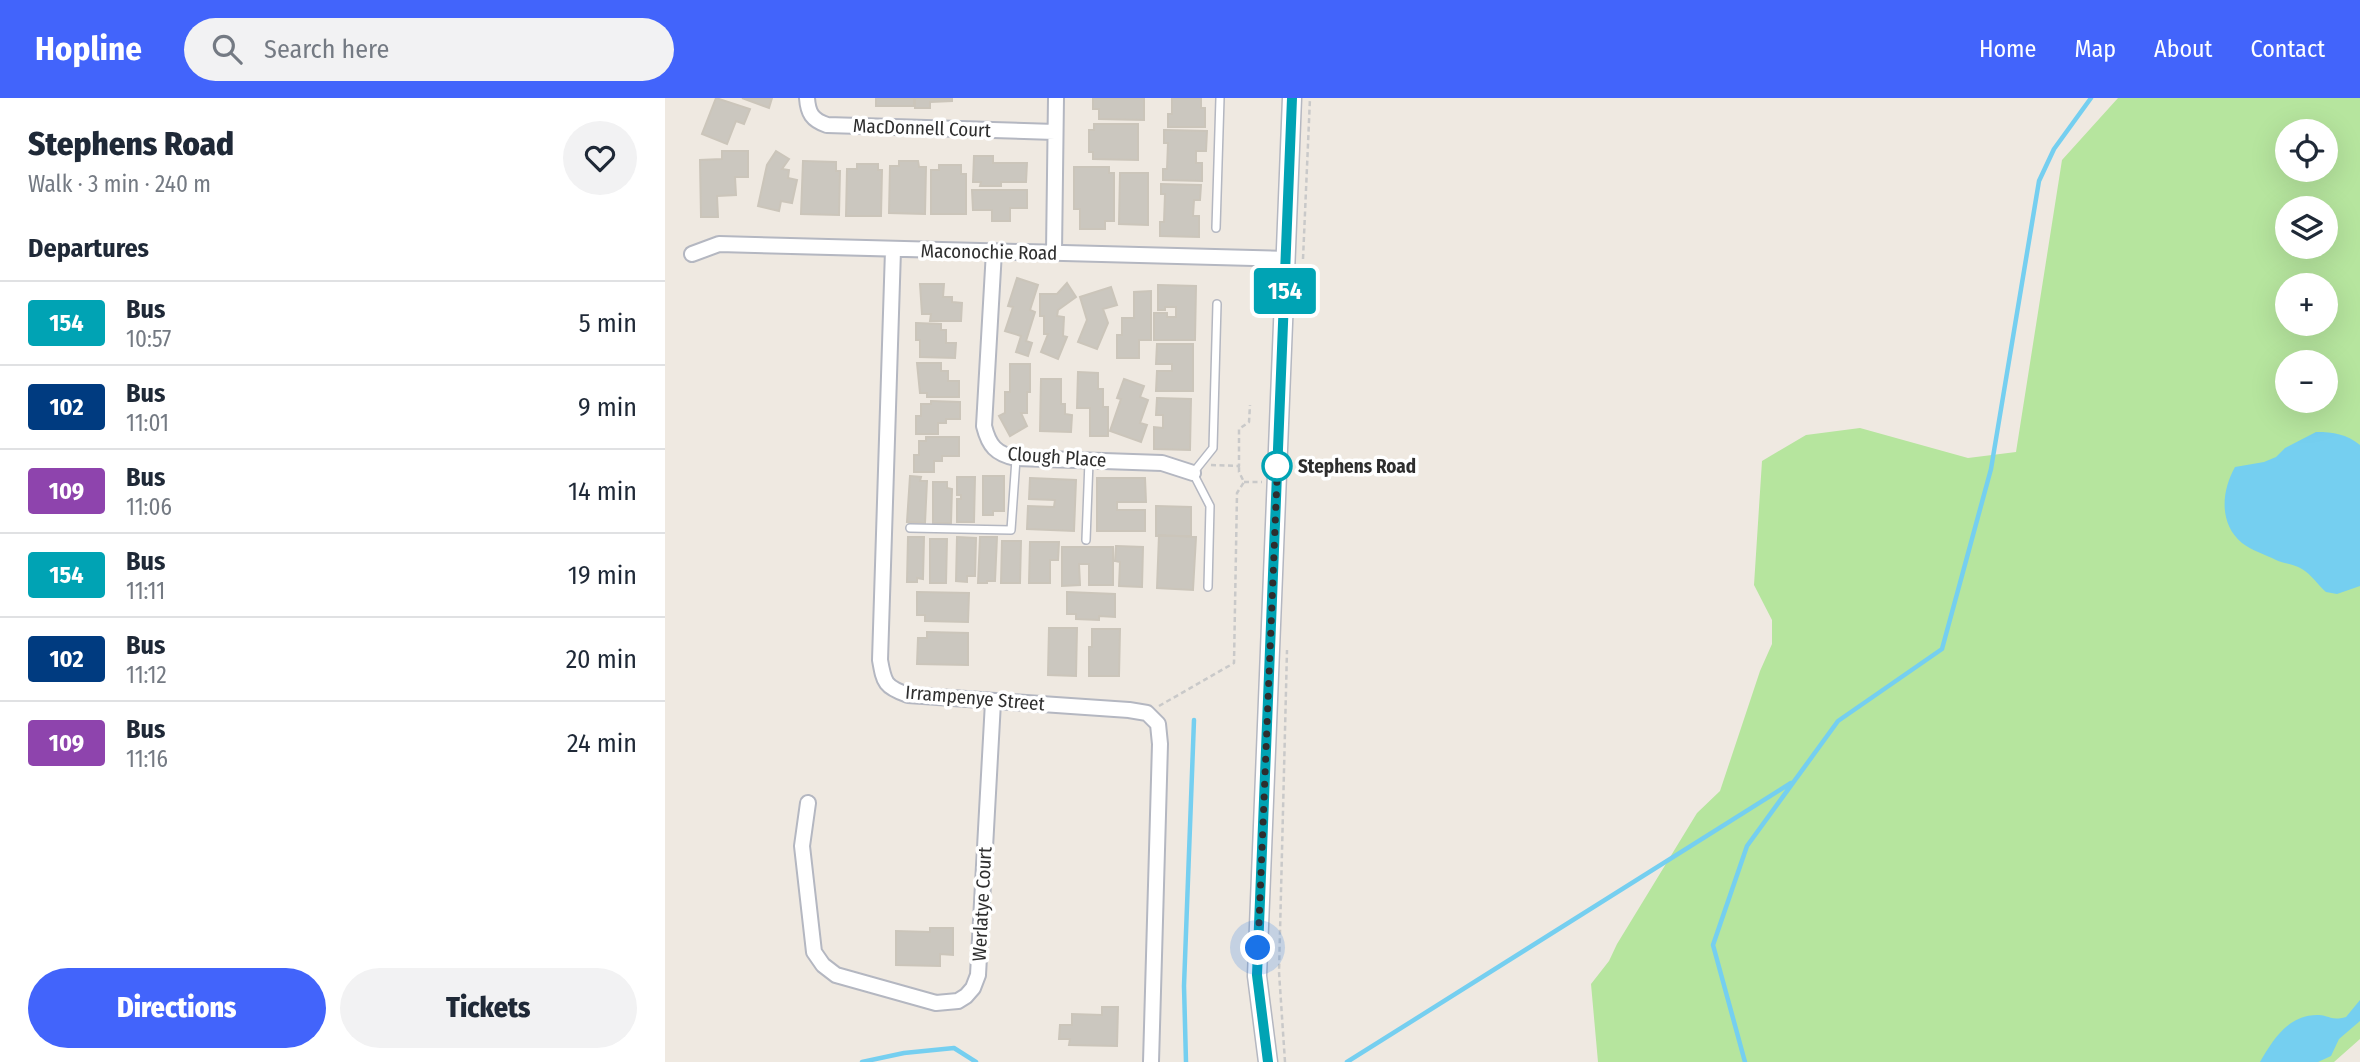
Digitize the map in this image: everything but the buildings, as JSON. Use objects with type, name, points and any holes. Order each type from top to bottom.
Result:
[{"type":"street","name":"MacDonnell Court","points":[[807,98],[810,114],[816,121],[827,125],[1055,132]]},
{"type":"street","points":[[1054,252],[1056,98]]},
{"type":"street","points":[[1268,1062],[1257,975],[1294,261],[1292,98]]},
{"type":"street","name":"Maconochie Road","points":[[692,254],[719,244],[1294,261]]},
{"type":"street","name":"Irrampenye Street","points":[[893,250],[880,660],[883,681],[892,690],[908,695],[1147,713]]},
{"type":"street","name":"Clough Place","points":[[994,251],[984,426],[994,450],[1016,458],[1162,463],[1193,473]]},
{"type":"street","name":"Werlatye Court","points":[[808,803],[802,846],[814,952],[823,965],[836,975],[919,999],[936,1003],[958,1001],[973,988],[978,975],[993,702]]},
{"type":"street","points":[[1147,713],[1158,724],[1160,744],[1151,1062]]},
{"type":"lane","points":[[1216,228],[1220,98]]},
{"type":"lane","points":[[1208,587],[1210,506],[1193,473],[1213,448],[1217,304]]},
{"type":"lane","points":[[910,528],[1011,530],[1016,458]]},
{"type":"lane","points":[[1086,540],[1089,461]]},
{"type":"path","points":[[1294,261],[1304,253],[1310,98]]},
{"type":"path","points":[[1147,713],[1234,663],[1237,493],[1244,482],[1239,472],[1239,429],[1249,422],[1251,405]]},
{"type":"path","points":[[1205,458],[1211,466],[1239,466]]},
{"type":"path","points":[[1285,1062],[1279,972],[1287,640]]},
{"type":"green space","points":[[2118,98],[2360,98],[2360,1039],[2334,1062],[1598,1062],[1591,984],[1609,961],[1697,813],[1720,791],[1760,671],[1772,644],[1772,620],[1754,585],[1762,461],[1806,435],[1860,428],[1968,458],[2016,452],[2062,160]]},
{"type":"water","points":[[2316,432],[2339,434],[2360,445],[2360,586],[2337,594],[2326,592],[2299,567],[2276,560],[2242,543],[2234,535],[2226,516],[2225,496],[2235,467],[2276,457],[2285,448]]},
{"type":"water","points":[[2360,1000],[2360,1021],[2339,1039],[2331,1056],[2318,1062],[2260,1062],[2276,1037],[2290,1024],[2308,1016],[2319,1015],[2337,1019],[2346,1017]]},
{"type":"waterway","points":[[1745,1062],[1713,945],[1747,846],[1838,721],[1942,649],[1991,469],[2039,181],[2054,149],[2091,98]]},
{"type":"waterway","points":[[1186,1062],[1184,986],[1194,720]]},
{"type":"waterway","points":[[1347,1062],[1791,783]]},
{"type":"waterway","points":[[862,1062],[904,1053],[954,1048],[976,1062]]},
{"type":"bus line","name":"154","points":[[1268,1062],[1257,975],[1292,98]]},
{"type":"place","name":"Stephens Road","points":[[1277,466]]},
{"type":"route","points":[[1258,948],[1278,454],[1277,466]]}]
